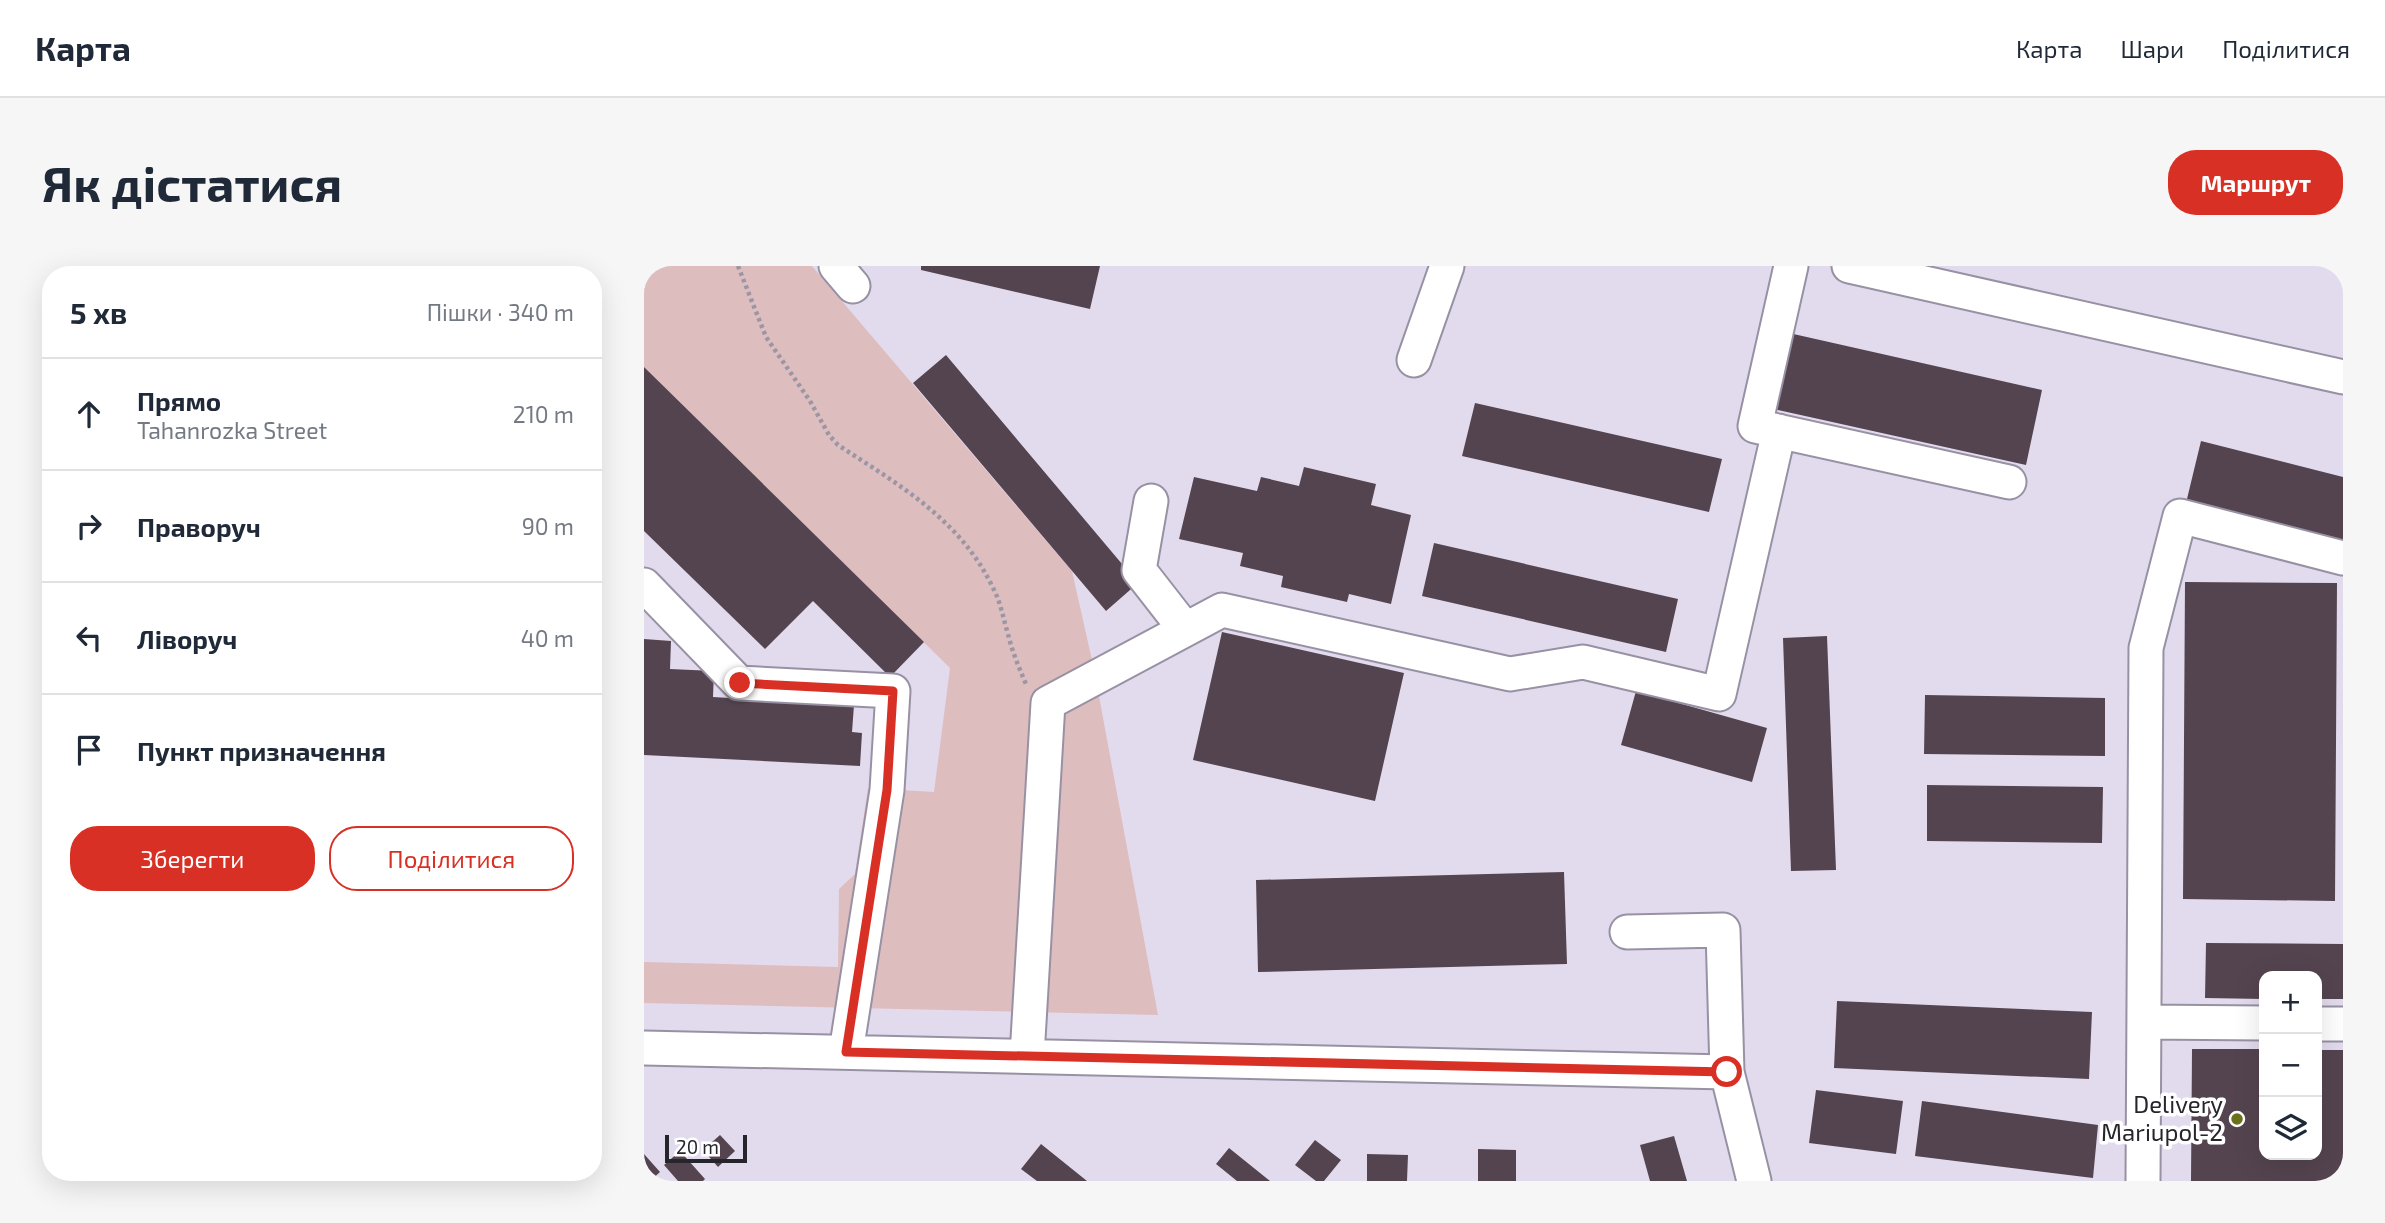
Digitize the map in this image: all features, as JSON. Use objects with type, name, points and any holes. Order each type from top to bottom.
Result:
[{"type":"street","points":[[1415,360],[1447,266]]},
{"type":"street","points":[[1791,266],[1755,426],[2009,482]]},
{"type":"street","points":[[1849,266],[2343,377]]},
{"type":"street","points":[[1027,1056],[1048,702],[1222,610],[1510,674],[1583,662],[1719,694],[1779,431]]},
{"type":"street","points":[[1151,501],[1139,570],[1185,629]]},
{"type":"street","points":[[2143,1181],[2146,648],[2180,516],[2343,558]]},
{"type":"street","points":[[644,585],[740,683],[893,691],[887,790],[846,1052]]},
{"type":"street","points":[[1627,932],[1723,930],[1727,1072],[1754,1181]]},
{"type":"street","points":[[2144,1023],[2259,1023]]},
{"type":"street","points":[[2322,1024],[2343,1024]]},
{"type":"street","points":[[644,1048],[1727,1072]]},
{"type":"path","points":[[738,266],[766,337],[810,401],[829,435],[838,445],[911,491],[948,524],[981,565],[1002,607],[1008,635],[1027,686],[1048,702]]},
{"type":"shaded area","points":[[644,266],[812,266],[1072,571],[1094,669],[1158,1015],[644,1003],[644,962],[838,967],[839,889],[855,874],[868,788],[934,792],[950,668],[644,367]]},
{"type":"building","points":[[921,266],[1100,266],[1090,309],[921,270]]},
{"type":"building","points":[[1789,333],[2042,390],[2026,465],[1773,409]]},
{"type":"building","points":[[946,355],[1138,583],[1106,611],[913,383]]},
{"type":"building","points":[[644,367],[924,642],[890,677],[813,601],[765,649],[644,531]]},
{"type":"building","points":[[1475,403],[1722,459],[1709,512],[1462,456]]},
{"type":"building","points":[[2201,441],[2343,477],[2343,543],[2186,503]]},
{"type":"building","points":[[1304,467],[1376,484],[1371,505],[1411,515],[1391,604],[1349,594],[1347,602],[1281,587],[1283,576],[1240,566],[1243,553],[1179,539],[1194,477],[1257,491],[1261,477],[1299,486]]},
{"type":"building","points":[[1434,543],[1678,599],[1666,652],[1422,596]]},
{"type":"building","points":[[2185,582],[2337,583],[2335,901],[2183,899]]},
{"type":"building","points":[[1222,632],[1404,673],[1375,801],[1193,760]]},
{"type":"building","points":[[1827,636],[1836,870],[1791,871],[1783,638]]},
{"type":"building","points":[[644,639],[671,641],[670,669],[714,671],[713,697],[854,705],[852,732],[862,733],[860,766],[644,755]]},
{"type":"building","points":[[1636,691],[1767,728],[1752,782],[1621,745]]},
{"type":"building","points":[[1925,695],[2105,698],[2105,756],[1924,754]]},
{"type":"building","points":[[1927,785],[2103,787],[2102,843],[1927,841]]},
{"type":"building","points":[[1564,872],[1567,964],[1258,972],[1256,880]]},
{"type":"building","points":[[2206,943],[2343,944],[2343,999],[2322,999],[2322,971],[2259,971],[2259,999],[2205,998]]},
{"type":"building","points":[[1837,1001],[2092,1012],[2089,1079],[1834,1068]]},
{"type":"building","points":[[2192,1049],[2259,1049],[2259,1160],[2322,1160],[2322,1050],[2343,1050],[2343,1181],[2191,1181]]},
{"type":"building","points":[[1816,1090],[1903,1101],[1896,1154],[1809,1143]]},
{"type":"building","points":[[1922,1101],[2098,1125],[2093,1178],[1915,1156]]},
{"type":"building","points":[[720,1135],[735,1151],[718,1167],[703,1150]]},
{"type":"building","points":[[1674,1136],[1687,1181],[1650,1181],[1640,1145]]},
{"type":"building","points":[[1315,1140],[1341,1160],[1324,1181],[1316,1181],[1295,1165]]},
{"type":"building","points":[[1041,1144],[1087,1181],[1037,1181],[1021,1169]]},
{"type":"building","points":[[1229,1148],[1270,1181],[1237,1181],[1216,1164]]},
{"type":"building","points":[[1478,1149],[1516,1150],[1516,1181],[1478,1181]]},
{"type":"building","points":[[680,1151],[705,1179],[703,1181],[678,1181],[664,1165]]},
{"type":"building","points":[[644,1154],[660,1172],[650,1181],[644,1181]]},
{"type":"building","points":[[1367,1154],[1408,1155],[1407,1181],[1367,1181]]},
{"type":"place","name":"Delivery Mariupol-2","points":[[2237,1119]]},
{"type":"route","points":[[740,683],[893,691],[887,790],[846,1052],[1727,1072]]}]
